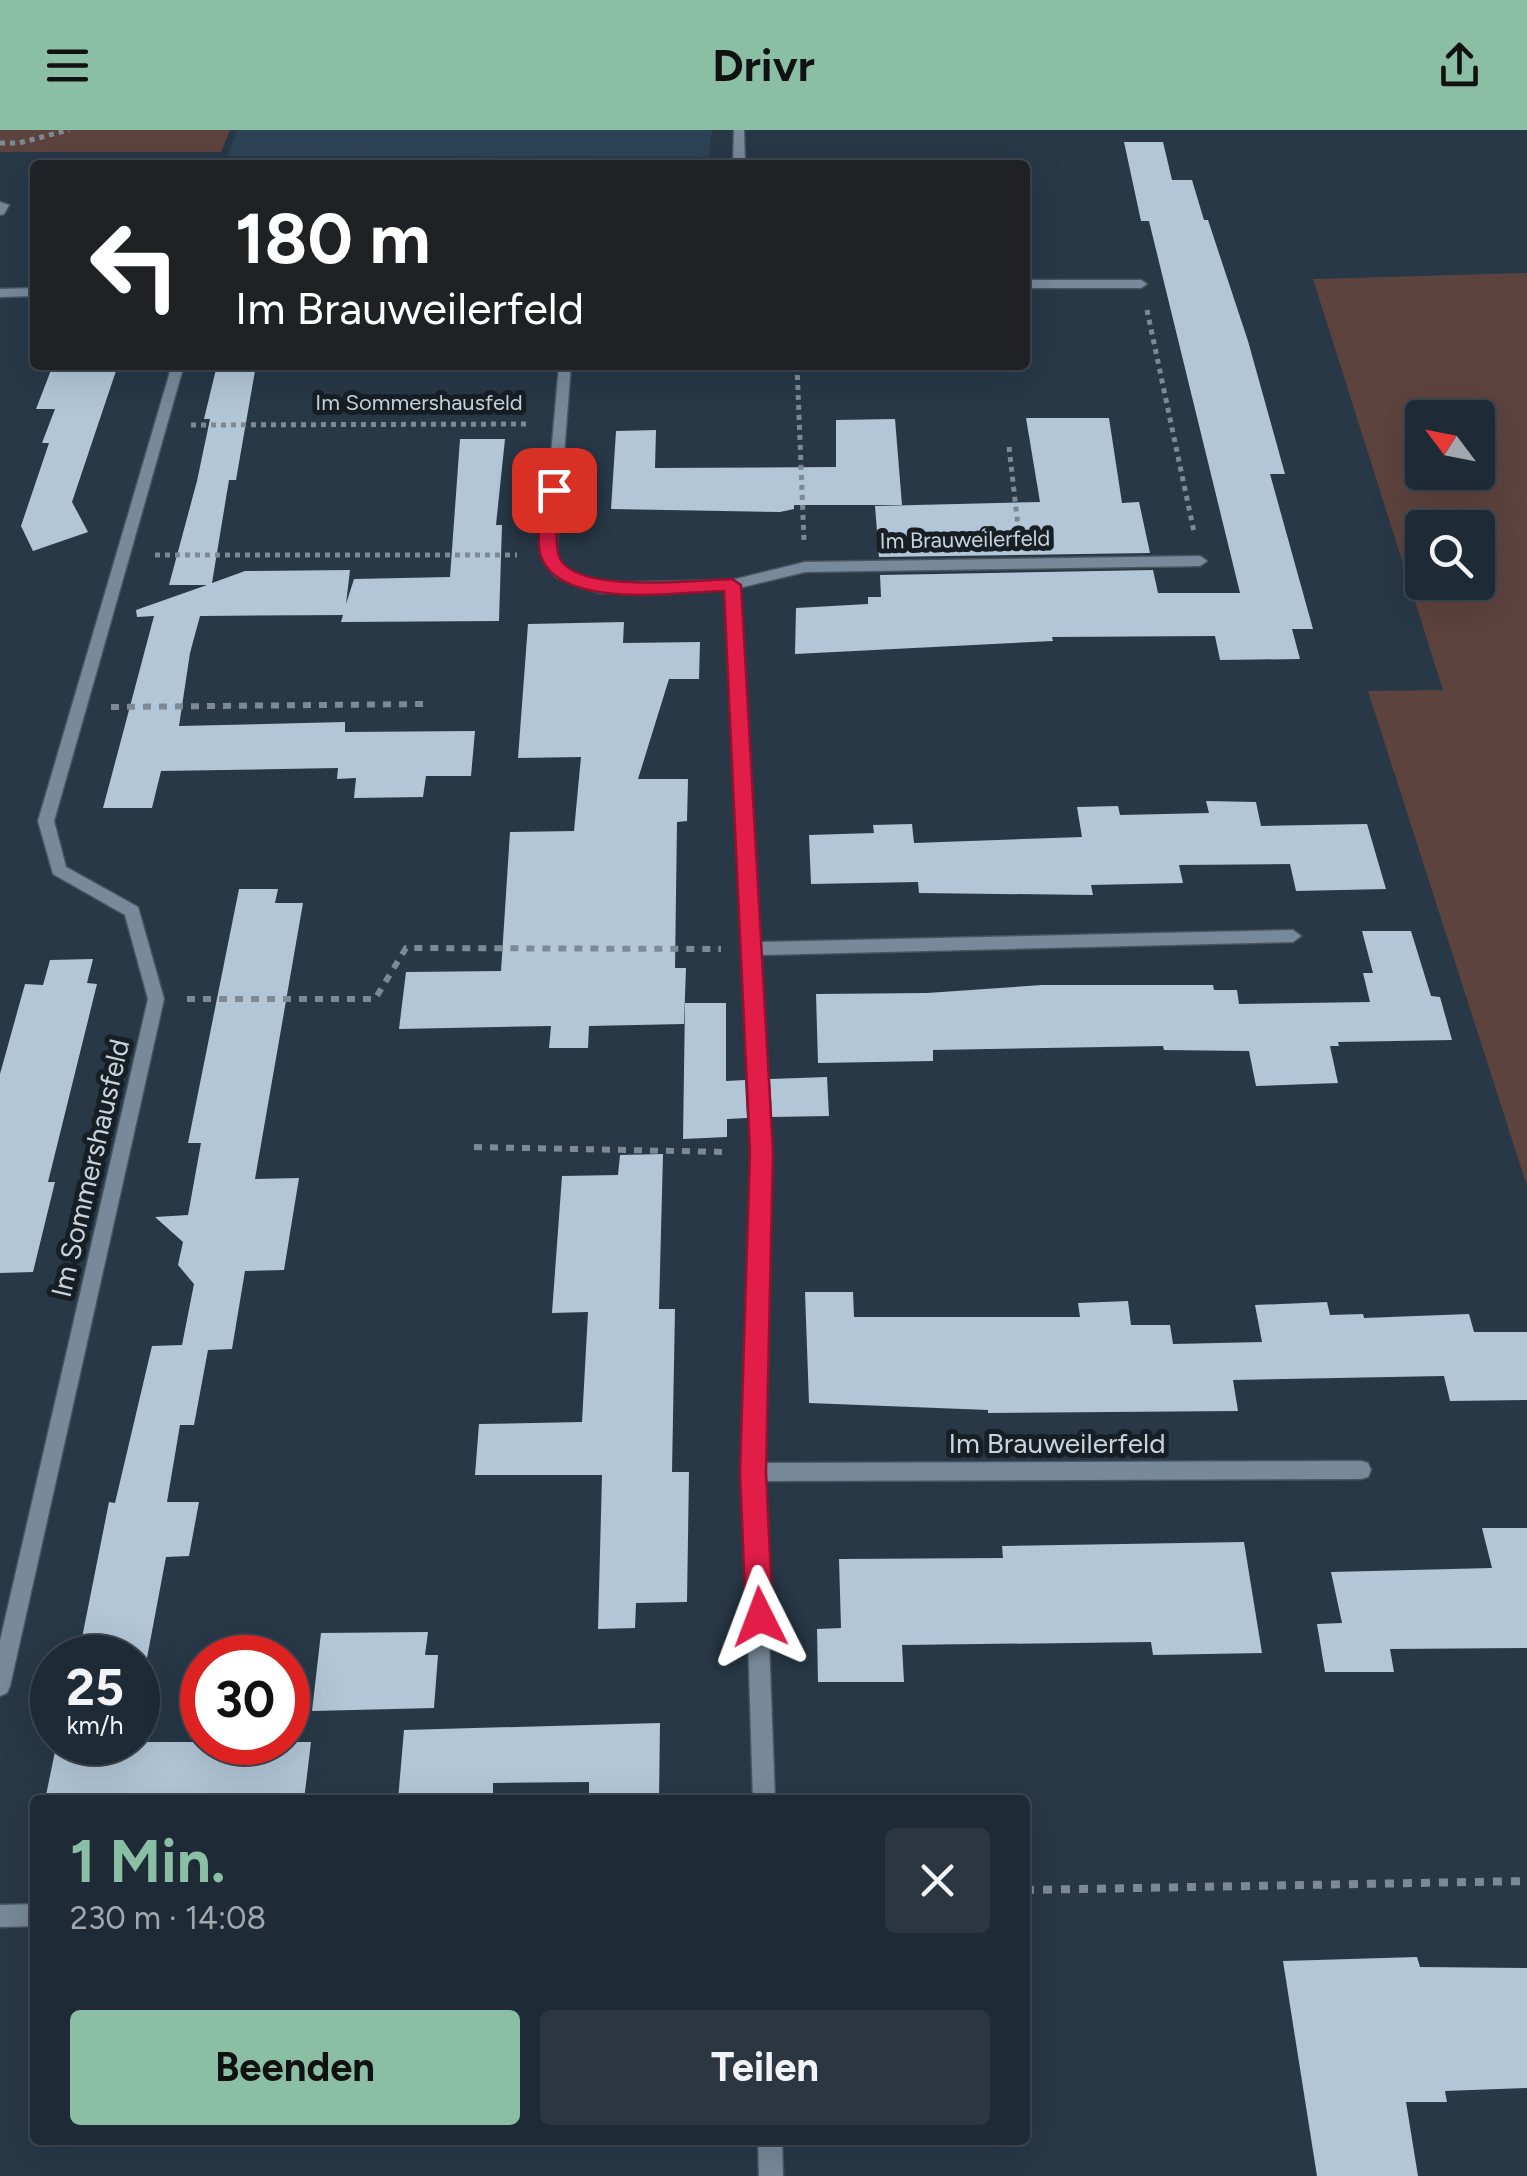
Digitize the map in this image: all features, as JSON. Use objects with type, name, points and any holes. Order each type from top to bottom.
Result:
[{"type":"street","points":[[739,160],[740,130]]},
{"type":"street","points":[[1030,284],[1142,284]]},
{"type":"street","points":[[0,294],[30,292]]},
{"type":"street","name":"Im Sommershausfeld","points":[[0,1686],[156,999],[132,911],[59,870],[46,821],[176,370]]},
{"type":"street","points":[[548,556],[564,370]]},
{"type":"street","name":"Im Brauweilerfeld","points":[[548,556],[561,574],[600,588],[732,585],[806,567],[1200,562]]},
{"type":"street","points":[[732,585],[762,1152],[753,1472],[764,1795]]},
{"type":"street","points":[[752,949],[1293,936]]},
{"type":"street","name":"Im Brauweilerfeld","points":[[753,1472],[1361,1470]]},
{"type":"street","points":[[0,1916],[30,1915]]},
{"type":"street","points":[[770,2145],[770,2176]]},
{"type":"path","points":[[0,144],[69,130]]},
{"type":"path","points":[[1142,284],[1200,562]]},
{"type":"path","points":[[798,370],[806,567]]},
{"type":"path","name":"Im Sommershausfeld","points":[[160,424],[558,424]]},
{"type":"path","points":[[1008,447],[1022,563]]},
{"type":"path","points":[[124,555],[548,556]]},
{"type":"path","points":[[80,707],[426,704]]},
{"type":"path","points":[[156,999],[375,998],[406,948],[752,949]]},
{"type":"path","points":[[474,1146],[762,1152]]},
{"type":"path","points":[[1030,1890],[1527,1881]]},
{"type":"shaded area","points":[[0,130],[230,130],[221,152],[0,152]]},
{"type":"shaded area","points":[[237,130],[712,130],[709,157],[227,156]]},
{"type":"shaded area","points":[[1527,273],[1527,1186],[1368,691],[1443,690],[1415,600],[1495,600],[1495,510],[1405,510],[1405,570],[1313,279]]},
{"type":"building","points":[[1124,142],[1163,142],[1172,180],[1192,180],[1204,220],[1208,220],[1248,341],[1285,474],[1270,474],[1313,629],[1292,629],[1300,659],[1220,660],[1215,636],[1052,637],[1053,641],[795,654],[796,608],[868,604],[868,597],[881,597],[880,575],[1153,570],[1158,593],[1240,593],[1149,221],[1141,221]]},
{"type":"building","points":[[51,370],[116,370],[72,502],[88,532],[33,551],[21,526],[49,443],[42,443],[55,409],[36,409]]},
{"type":"building","points":[[216,370],[255,370],[236,480],[229,480],[212,583],[245,571],[350,570],[346,604],[354,579],[450,577],[460,439],[505,439],[496,525],[502,525],[499,621],[341,622],[343,615],[200,616],[179,726],[345,722],[345,732],[475,731],[471,776],[426,776],[423,797],[354,798],[356,778],[337,779],[338,768],[161,771],[152,808],[103,808],[154,616],[137,617],[136,610],[207,585],[169,585],[210,419],[204,419]]},
{"type":"building","points":[[1026,418],[1109,418],[1122,503],[1139,502],[1150,553],[879,557],[875,506],[1040,502]]},
{"type":"building","points":[[895,419],[902,505],[794,505],[794,509],[780,512],[611,509],[616,431],[656,430],[655,468],[836,467],[836,420]]},
{"type":"building","points":[[624,622],[623,643],[700,642],[699,679],[669,679],[638,779],[688,779],[687,821],[677,822],[675,968],[686,968],[684,1024],[589,1026],[588,1048],[549,1048],[551,1026],[399,1029],[406,972],[501,971],[510,832],[574,831],[581,757],[518,758],[528,624]]},
{"type":"building","points":[[1206,801],[1256,802],[1261,826],[1367,824],[1386,889],[1296,891],[1290,864],[1179,865],[1183,883],[1091,885],[1093,895],[919,893],[918,882],[811,884],[809,835],[874,833],[873,825],[912,824],[914,843],[1082,837],[1077,807],[1118,806],[1120,815],[1209,813]]},
{"type":"building","points":[[239,889],[278,889],[275,903],[303,903],[255,1179],[299,1178],[284,1270],[245,1271],[232,1349],[208,1350],[194,1425],[180,1425],[167,1502],[199,1502],[189,1556],[166,1557],[151,1635],[83,1635],[109,1502],[115,1503],[152,1346],[182,1345],[194,1284],[178,1265],[183,1242],[155,1217],[188,1215],[201,1143],[188,1143]]},
{"type":"building","points":[[1362,931],[1411,931],[1431,996],[1440,997],[1452,1040],[1338,1042],[1339,1046],[1330,1046],[1338,1083],[1256,1086],[1249,1051],[1164,1050],[1163,1046],[933,1050],[933,1061],[818,1063],[816,994],[927,993],[1042,985],[1213,985],[1214,990],[1237,990],[1239,1004],[1370,1002],[1363,973],[1373,973]]},
{"type":"building","points":[[93,959],[87,983],[97,984],[48,1182],[55,1182],[33,1272],[0,1273],[0,1074],[25,984],[43,985],[50,960]]},
{"type":"building","points":[[685,1003],[726,1003],[726,1081],[745,1080],[747,1118],[727,1119],[727,1137],[683,1139]]},
{"type":"building","points":[[827,1077],[829,1116],[772,1117],[770,1079]]},
{"type":"building","points":[[663,1154],[659,1309],[675,1309],[672,1472],[689,1472],[687,1602],[636,1603],[635,1628],[598,1629],[602,1475],[475,1475],[479,1424],[582,1422],[588,1312],[552,1313],[562,1176],[618,1175],[620,1155]]},
{"type":"building","points":[[805,1292],[853,1292],[854,1317],[1080,1317],[1078,1303],[1128,1301],[1131,1325],[1170,1325],[1173,1344],[1262,1342],[1255,1305],[1327,1302],[1330,1315],[1363,1314],[1364,1318],[1469,1314],[1474,1332],[1527,1332],[1527,1400],[1450,1401],[1444,1376],[1233,1380],[1238,1411],[988,1413],[809,1403]]},
{"type":"building","points":[[1482,1528],[1527,1528],[1527,1648],[1390,1649],[1394,1672],[1325,1672],[1317,1624],[1342,1623],[1331,1572],[1492,1568]]},
{"type":"building","points":[[1244,1542],[1262,1653],[1153,1655],[1151,1642],[902,1645],[904,1682],[818,1682],[817,1629],[841,1628],[839,1559],[1003,1558],[1002,1546]]},
{"type":"building","points":[[428,1632],[425,1655],[438,1655],[434,1708],[312,1711],[321,1633]]},
{"type":"building","points":[[660,1723],[659,1795],[589,1795],[589,1782],[493,1783],[493,1795],[398,1795],[404,1730]]},
{"type":"building","points":[[160,1742],[180,1742],[180,1765],[308,1765],[305,1795],[46,1795],[52,1765],[160,1765]]},
{"type":"building","points":[[1417,1957],[1420,1967],[1527,1968],[1527,2088],[1445,2091],[1447,2102],[1406,2102],[1418,2176],[1317,2176],[1283,1961]]},
{"type":"route","points":[[554,490],[548,556],[561,574],[600,588],[732,585],[762,1152],[753,1472],[760,1617]]}]
